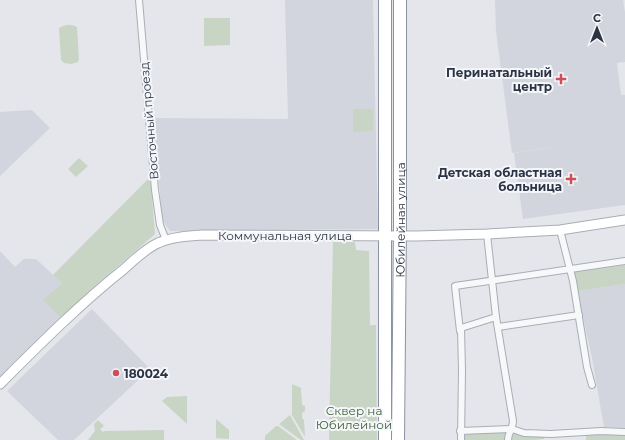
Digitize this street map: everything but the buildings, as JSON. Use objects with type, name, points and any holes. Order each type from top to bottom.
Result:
[{"type":"highway","name":"Юбилейная улица","points":[[385,0],[385,440]]},
{"type":"highway","name":"Юбилейная улица","points":[[398,440],[400,0]]},
{"type":"main road","name":"Коммунальная улица","points":[[0,384],[51,333],[113,277],[150,247],[166,240],[184,236],[203,235],[399,236],[487,234],[560,230],[625,220]]},
{"type":"street","name":"Восточный проезд","points":[[139,0],[155,190],[160,225],[166,240]]},
{"type":"street","points":[[560,230],[570,269],[579,315],[586,367],[592,385]]},
{"type":"street","points":[[487,234],[496,317],[513,416],[513,425],[509,432],[508,440]]},
{"type":"street","points":[[460,440],[462,371],[460,331],[455,286],[625,261]]},
{"type":"street","points":[[498,327],[579,315]]},
{"type":"street","points":[[460,331],[463,327],[496,317]]},
{"type":"street","points":[[460,431],[512,429],[524,433],[552,437],[570,437],[601,431],[625,432]]},
{"type":"shaded area","points":[[285,0],[373,0],[378,229],[170,231],[162,220],[154,118],[288,119]]},
{"type":"shaded area","name":"Перинатальный центр","points":[[495,0],[623,0],[625,13],[625,62],[617,63],[621,95],[625,95],[625,205],[523,219],[514,153],[575,144],[512,153],[496,31]]},
{"type":"shaded area","points":[[32,110],[50,128],[0,176],[0,112]]},
{"type":"shaded area","points":[[0,251],[15,267],[24,259],[36,259],[62,283],[62,319],[0,378]]},
{"type":"shaded area","points":[[625,284],[625,428],[604,427],[592,358],[577,291]]},
{"type":"shaded area","points":[[92,309],[150,369],[74,440],[58,440],[7,391]]},
{"type":"green space","points":[[204,18],[230,18],[230,45],[204,46]]},
{"type":"green space","points":[[67,25],[77,27],[79,59],[78,62],[71,64],[64,63],[61,60],[59,28]]},
{"type":"green space","points":[[353,109],[373,109],[373,131],[353,132]]},
{"type":"green space","points":[[79,158],[88,166],[76,177],[68,169]]},
{"type":"green space","points":[[149,178],[151,185],[155,234],[94,287],[62,319],[43,300],[62,283],[53,275]]},
{"type":"green space","name":"Сквер на Юбилейной","points":[[333,242],[355,242],[356,250],[369,251],[370,325],[376,325],[377,440],[329,440]]},
{"type":"green space","points":[[625,265],[625,284],[577,291],[573,272]]},
{"type":"green space","points":[[292,384],[301,388],[302,405],[305,406],[305,411],[302,413],[302,418],[304,420],[305,437],[292,415]]},
{"type":"green space","points":[[187,396],[187,424],[162,401],[167,397]]},
{"type":"green space","points":[[290,415],[304,440],[301,440],[279,424]]},
{"type":"green space","points":[[216,419],[229,430],[229,439],[216,438]]},
{"type":"green space","points":[[98,420],[104,426],[100,429],[103,432],[164,430],[164,440],[88,440],[95,431],[94,424]]},
{"type":"green space","points":[[276,426],[297,440],[265,440],[265,436]]},
{"type":"green space","points":[[513,431],[523,435],[544,437],[544,439],[461,440],[464,434]]},
{"type":"green space","points":[[601,433],[625,434],[625,440],[586,440],[586,435]]},
{"type":"place","name":"Перинатальный центр","points":[[561,79]]},
{"type":"place","name":"Детская областная больница","points":[[571,179]]},
{"type":"place","name":"180024","points":[[116,373]]}]
